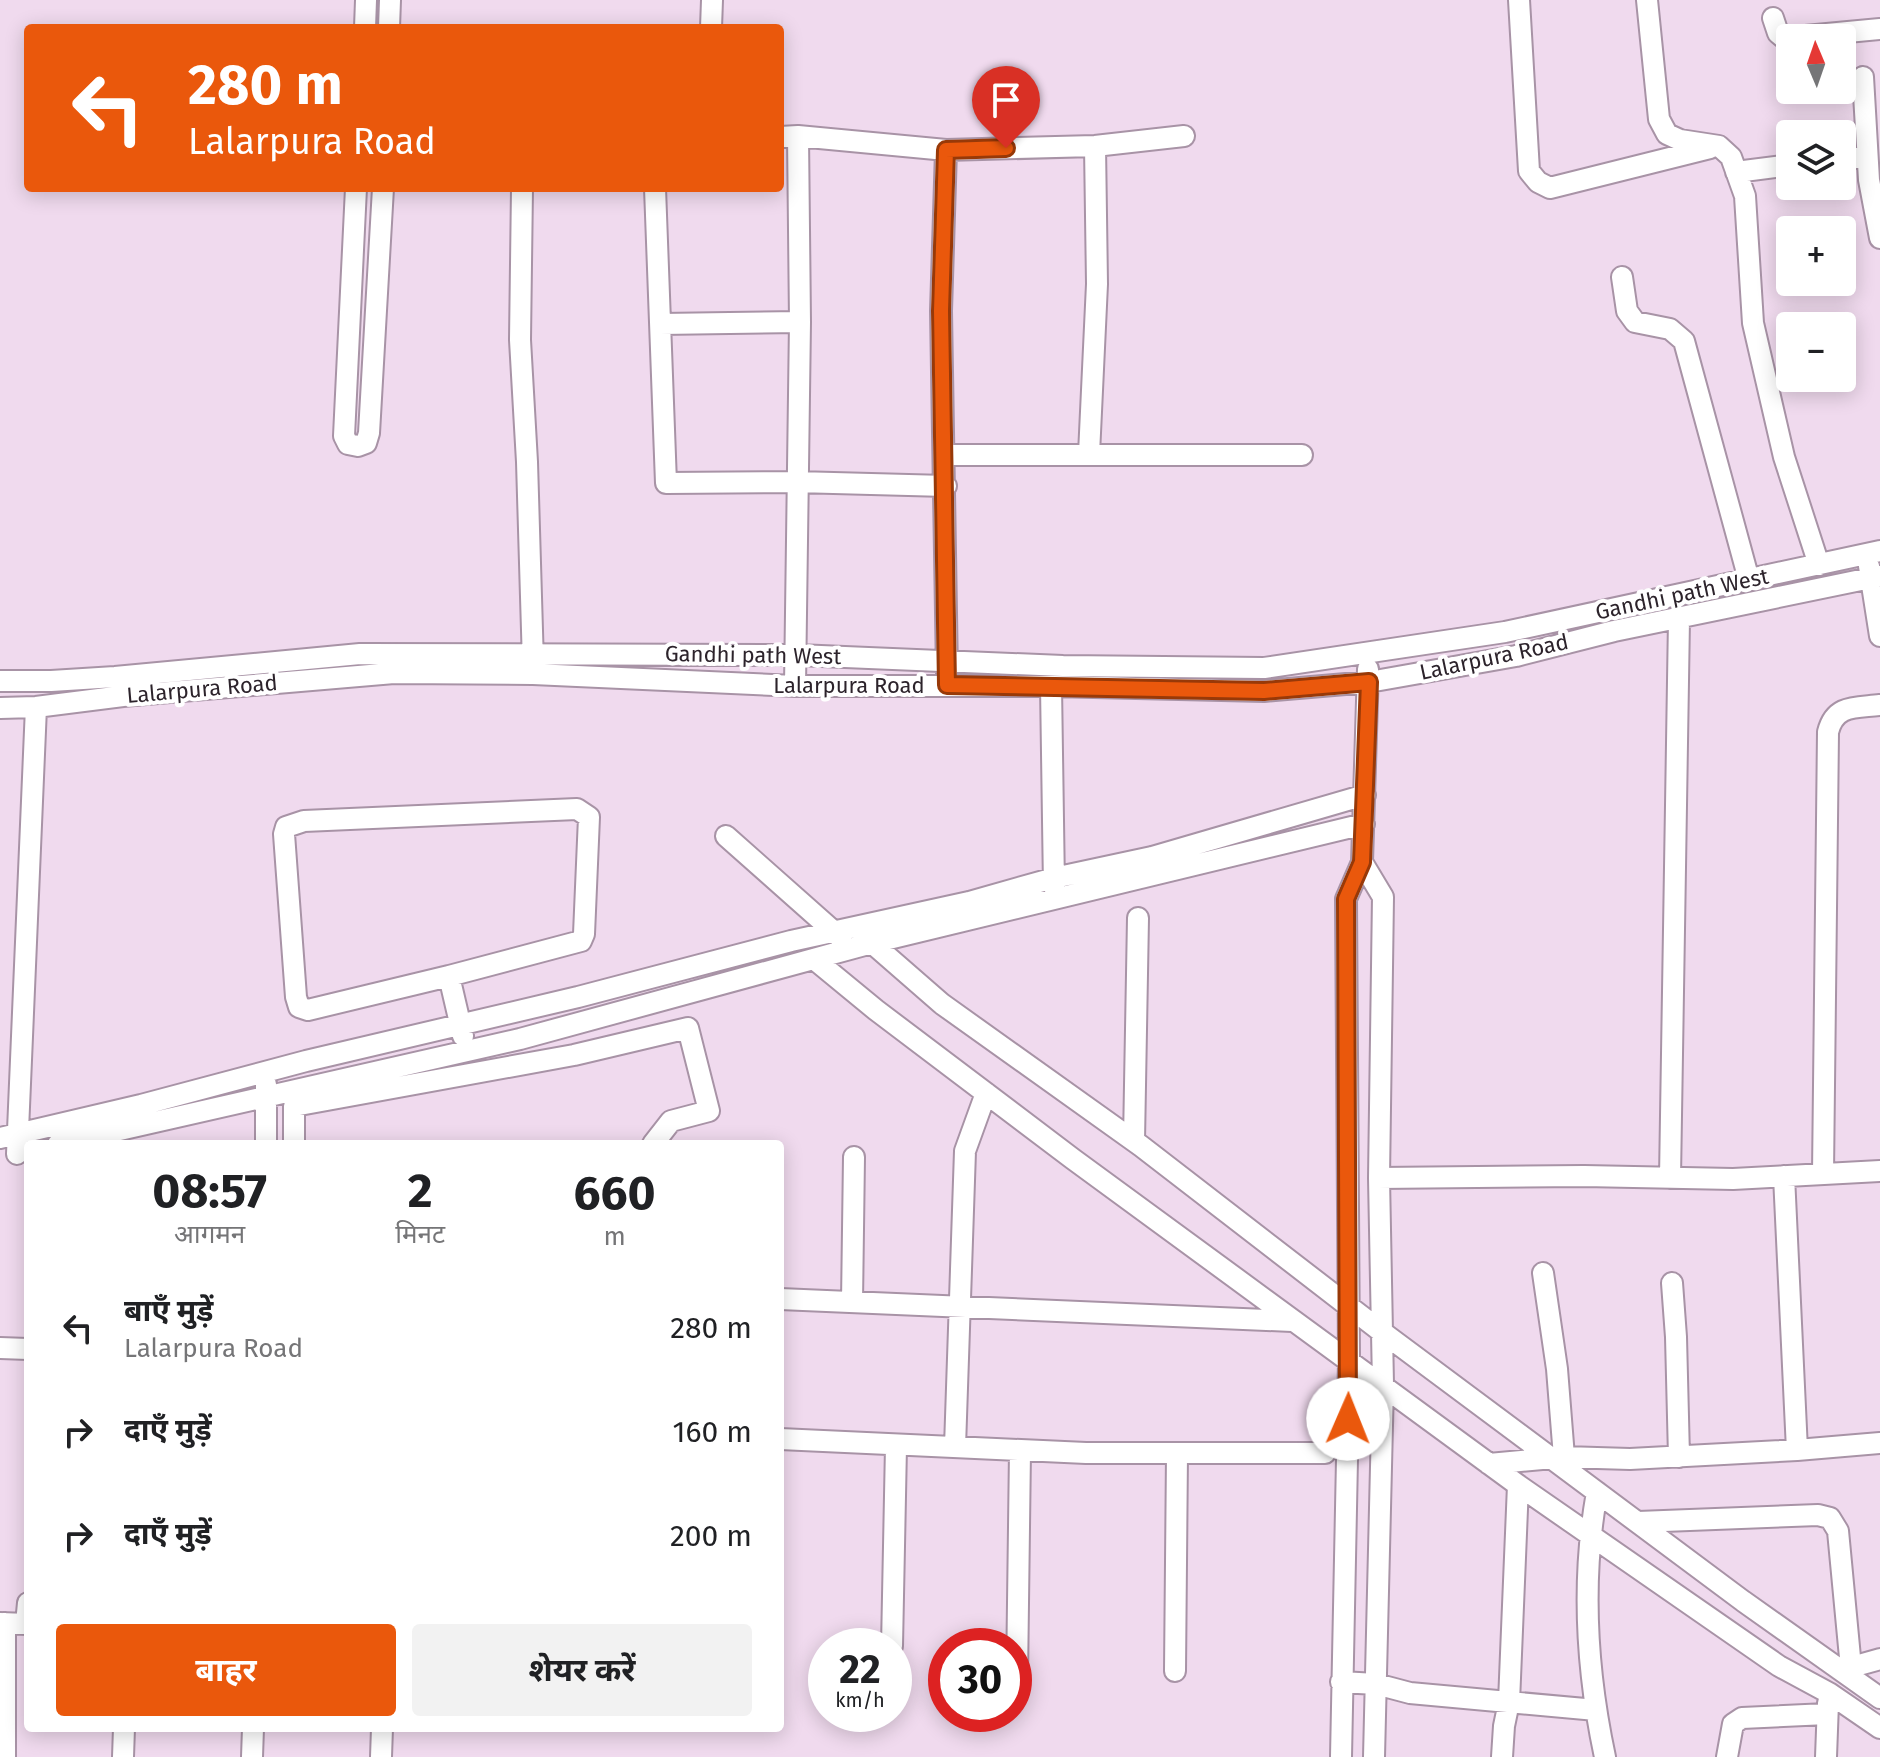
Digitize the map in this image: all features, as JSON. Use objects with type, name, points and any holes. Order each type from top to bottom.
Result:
[{"type":"street","points":[[365,24],[366,0]]},
{"type":"street","points":[[389,24],[390,0]]},
{"type":"street","points":[[711,24],[712,0]]},
{"type":"street","points":[[1519,0],[1529,171],[1538,182],[1550,188],[1719,146]]},
{"type":"street","points":[[1647,0],[1659,119],[1667,134],[1680,140],[1719,146],[1731,157],[1745,196],[1753,323],[1784,457],[1819,565]]},
{"type":"street","points":[[1773,18],[1778,33],[1784,38],[1880,29]]},
{"type":"street","points":[[1863,77],[1869,180],[1880,238]]},
{"type":"street","points":[[795,686],[800,322],[789,136],[946,150],[1095,146],[1184,136]]},
{"type":"street","points":[[1089,454],[1097,284],[1095,146]]},
{"type":"street","points":[[946,150],[941,311],[947,685]]},
{"type":"street","points":[[1856,157],[1867,156]]},
{"type":"street","points":[[1736,172],[1776,167]]},
{"type":"street","points":[[356,192],[344,436],[348,444],[358,446],[366,443],[369,433],[383,192]]},
{"type":"street","points":[[522,192],[520,340],[533,674]]},
{"type":"street","points":[[655,192],[666,483],[946,486]]},
{"type":"street","points":[[1622,277],[1627,311],[1635,322],[1670,329],[1684,341],[1749,580]]},
{"type":"street","points":[[661,324],[800,322]]},
{"type":"street","points":[[945,455],[1302,455]]},
{"type":"street","points":[[1873,552],[1880,636]]},
{"type":"street","name":"Gandhi path West","points":[[0,681],[115,677],[360,654],[532,652],[797,655],[1264,668],[1505,632],[1873,552]]},
{"type":"street","name":"Lalarpura Road","points":[[0,708],[394,673],[533,674],[795,686],[1051,686],[1264,691],[1369,682],[1516,656],[1614,631],[1876,577]]},
{"type":"street","points":[[1670,1178],[1679,619]]},
{"type":"street","points":[[1341,1757],[1349,1360],[1346,899],[1362,862],[1369,682],[1366,655]]},
{"type":"street","points":[[1051,686],[1054,899]]},
{"type":"street","points":[[1823,1174],[1828,732],[1832,719],[1839,712],[1880,705]]},
{"type":"street","points":[[15,1155],[9,1136],[36,707]]},
{"type":"street","points":[[9,1136],[834,932],[969,902],[1054,878],[1152,857],[1365,795]]},
{"type":"street","points":[[584,811],[589,817],[589,852],[581,941],[449,976],[308,1010],[299,1007],[284,834],[286,827],[304,821],[584,811]]},
{"type":"street","points":[[74,1140],[559,1028],[863,946],[1364,824]]},
{"type":"street","points":[[726,836],[834,932],[863,946],[1134,1141],[1382,1332],[1558,1458],[1597,1492],[1880,1698]]},
{"type":"street","points":[[1362,862],[1383,897],[1379,1178],[1383,1384],[1374,1757]]},
{"type":"street","points":[[1134,1141],[1138,918]]},
{"type":"street","points":[[814,959],[986,1093],[1518,1485],[1779,1666],[1829,1693],[1880,1728]]},
{"type":"street","points":[[680,970],[688,993]]},
{"type":"street","points":[[449,976],[467,1050]]},
{"type":"street","points":[[543,1005],[574,1055]]},
{"type":"street","points":[[294,1140],[294,1106],[574,1055],[688,1028],[709,1111],[671,1121],[656,1140]]},
{"type":"street","points":[[265,1072],[266,1140]]},
{"type":"street","points":[[955,1447],[965,1151],[986,1093]]},
{"type":"street","points":[[142,1140],[143,1123]]},
{"type":"street","points":[[852,1302],[854,1157]]},
{"type":"street","points":[[1379,1178],[1670,1178],[1880,1171]]},
{"type":"street","points":[[1784,1176],[1797,1450]]},
{"type":"street","points":[[1543,1273],[1557,1369],[1558,1458]]},
{"type":"street","points":[[1672,1283],[1679,1457]]},
{"type":"street","points":[[784,1299],[1292,1321]]},
{"type":"street","points":[[0,1348],[24,1349]]},
{"type":"street","points":[[784,1439],[1020,1451],[1325,1453]]},
{"type":"street","points":[[1489,1464],[1558,1458],[1679,1457],[1880,1443]]},
{"type":"street","points":[[892,1628],[896,1446]]},
{"type":"street","points":[[1018,1628],[1020,1451]]},
{"type":"street","points":[[1175,1671],[1177,1454]]},
{"type":"street","points":[[1502,1757],[1509,1702],[1518,1485]]},
{"type":"street","points":[[1597,1492],[1589,1536],[1586,1630],[1605,1757]]},
{"type":"street","points":[[1638,1522],[1818,1515],[1830,1518],[1838,1531],[1841,1667],[1829,1693],[1826,1757]]},
{"type":"street","points":[[5,1757],[2,1623],[24,1624]]},
{"type":"street","points":[[1841,1667],[1880,1659]]},
{"type":"street","points":[[1341,1682],[1376,1684],[1410,1693],[1596,1710]]},
{"type":"street","points":[[1727,1757],[1733,1724],[1742,1718],[1827,1714]]},
{"type":"street","points":[[123,1757],[124,1732]]},
{"type":"street","points":[[252,1757],[253,1732]]},
{"type":"street","points":[[381,1757],[382,1732]]},
{"type":"route","points":[[1006,148],[946,150],[941,311],[947,685],[1264,691],[1369,682],[1362,862],[1346,899],[1348,1419]]}]
